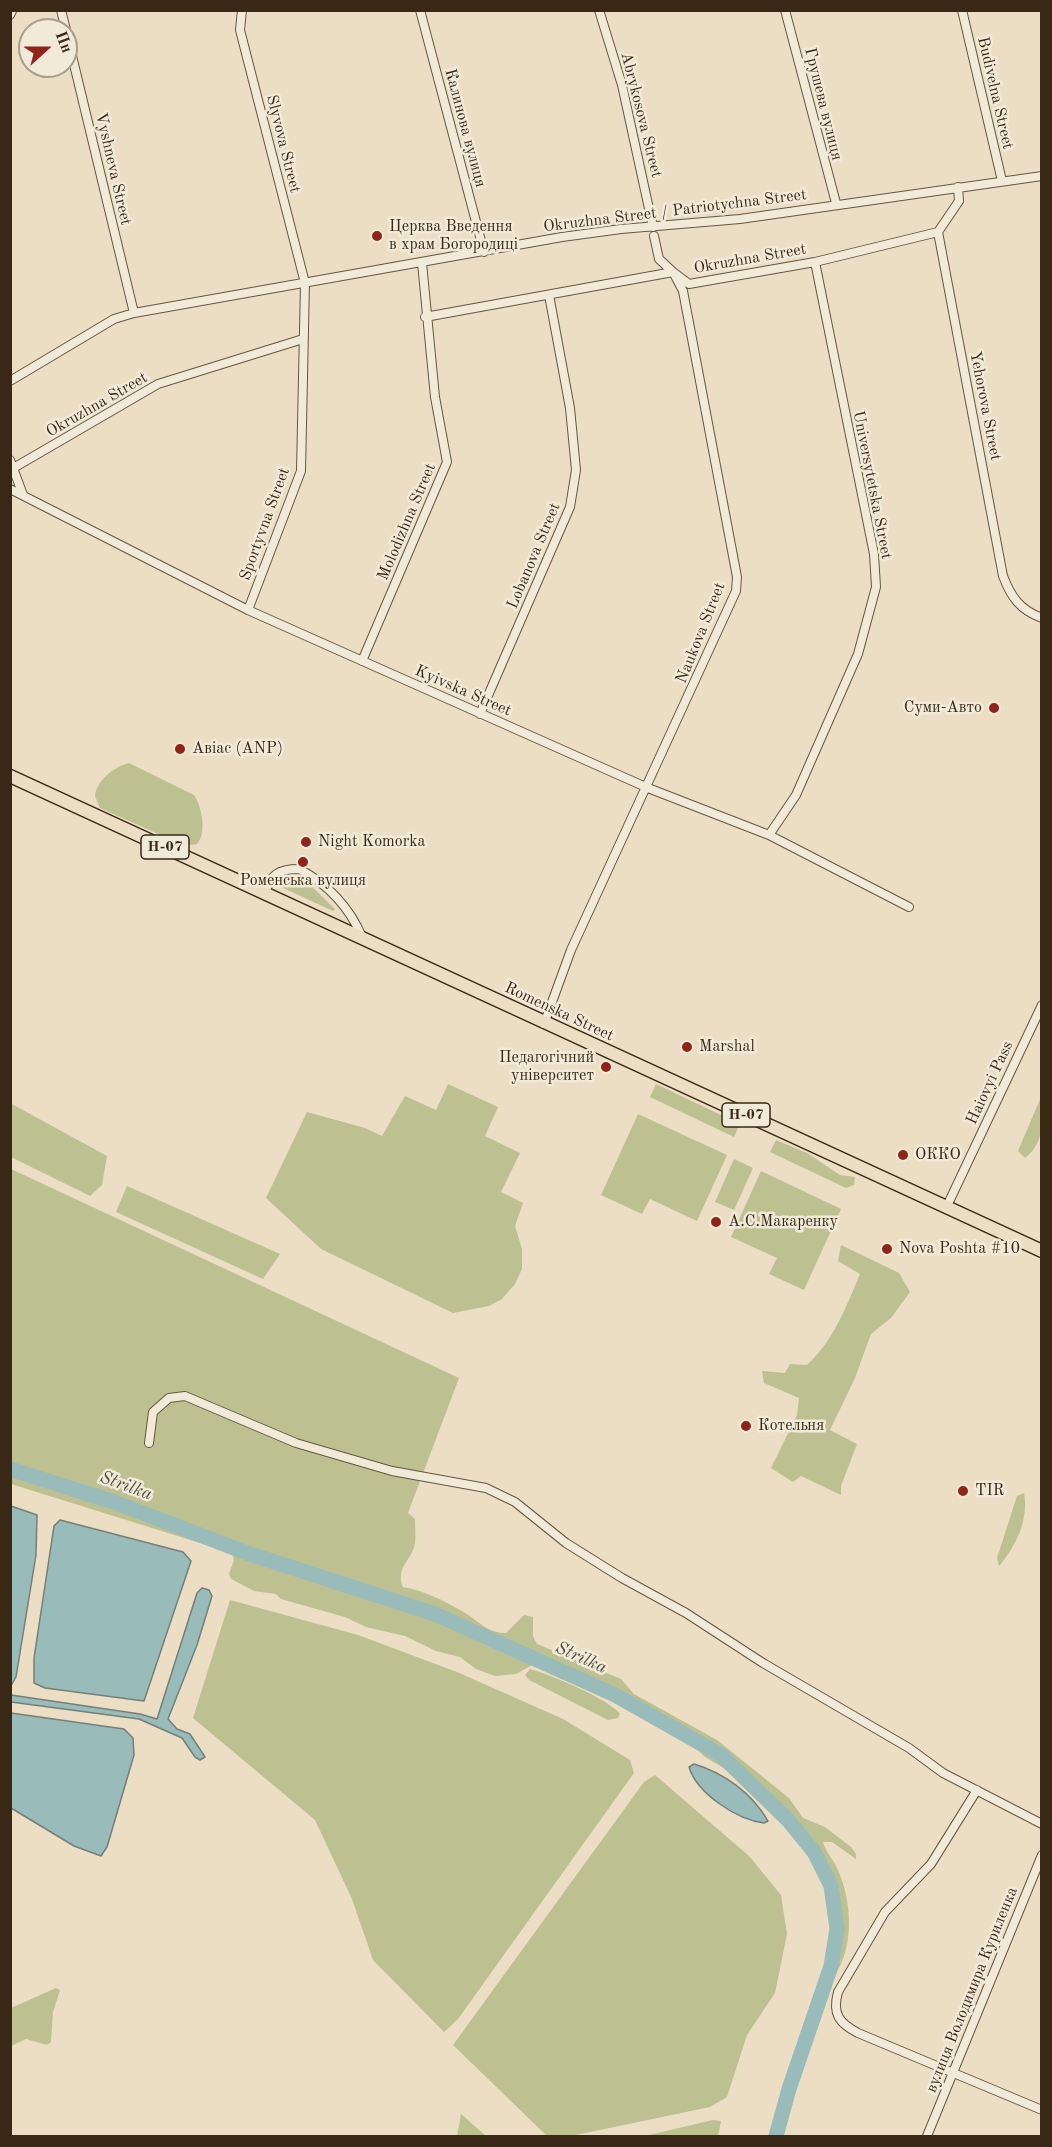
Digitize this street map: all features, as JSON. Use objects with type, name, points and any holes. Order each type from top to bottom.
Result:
[{"type":"main road","name":"Romenska Street","points":[[10,776],[1041,1251]]},
{"type":"street","name":"Slyvova Street","points":[[242,10],[240,30],[304,283],[303,339]]},
{"type":"street","name":"Калинова вулиця","points":[[420,10],[484,252]]},
{"type":"street","name":"Abrykosova Street","points":[[599,10],[622,84],[653,227]]},
{"type":"street","name":"Грушева вулиця","points":[[785,10],[836,204]]},
{"type":"street","name":"Budivelna Street","points":[[962,10],[1002,181]]},
{"type":"street","points":[[10,15],[13,11]]},
{"type":"street","name":"Vyshneva Street","points":[[78,78],[134,313]]},
{"type":"street","name":"Okruzhna Street / Patriotychna Street","points":[[10,381],[114,319],[134,313],[562,237],[740,219],[1041,176]]},
{"type":"street","points":[[938,232],[958,201],[958,187]]},
{"type":"street","name":"Okruzhna Street","points":[[425,317],[673,272],[689,284],[815,262],[938,232]]},
{"type":"street","name":"Yehorova Street","points":[[938,232],[1002,576],[1011,596],[1026,612],[1041,618]]},
{"type":"street","name":"Naukova Street","points":[[544,1024],[572,950],[730,605],[737,577],[683,291],[673,272],[660,259],[654,237]]},
{"type":"street","name":"Universytetska Street","points":[[769,836],[796,795],[831,719],[858,654],[876,587],[872,543],[815,262]]},
{"type":"street","name":"Molodizhna Street","points":[[362,661],[447,462],[435,397],[425,317],[422,263]]},
{"type":"street","name":"Lobanova Street","points":[[480,714],[570,507],[576,470],[572,428],[549,295]]},
{"type":"street","name":"Okruzhna Street","points":[[12,470],[158,384],[303,339]]},
{"type":"street","name":"Sportyvna Street","points":[[248,610],[301,471],[303,339]]},
{"type":"street","points":[[10,460],[22,495]]},
{"type":"street","name":"Kyivska Street","points":[[10,489],[248,610],[648,788],[769,836],[909,907]]},
{"type":"street","points":[[265,894],[269,879],[278,872],[299,869],[324,885],[336,897],[356,923],[362,938]]},
{"type":"street","name":"Haiovyi Pass","points":[[947,1206],[1041,1005]]},
{"type":"street","points":[[149,1443],[153,1412],[168,1398],[185,1396],[296,1443],[392,1471],[486,1488],[515,1502],[566,1543],[686,1613],[772,1669],[909,1748],[943,1773],[1041,1824]]},
{"type":"street","points":[[977,1790],[931,1864],[885,1912],[838,1992],[835,2003],[837,2015],[842,2025],[1041,2110]]},
{"type":"street","name":"вулиця Володимира Куриленка","points":[[927,2136],[1041,1855]]},
{"type":"green space","points":[[129,763],[194,795],[199,806],[203,827],[197,844],[185,846],[100,808],[95,796],[99,785],[112,771]]},
{"type":"green space","points":[[291,876],[305,880],[335,909],[333,911],[281,887],[285,879]]},
{"type":"green space","points":[[448,1084],[498,1107],[485,1136],[520,1153],[501,1192],[523,1203],[515,1226],[522,1249],[522,1269],[515,1284],[502,1299],[489,1306],[453,1313],[321,1249],[266,1198],[307,1112],[365,1128],[382,1136],[405,1096],[436,1110]]},
{"type":"green space","points":[[656,1084],[740,1124],[734,1137],[650,1097]]},
{"type":"green space","points":[[1041,1097],[1042,1122],[1039,1138],[1025,1158],[1018,1151]]},
{"type":"green space","points":[[10,1103],[107,1156],[102,1185],[90,1196],[11,1157]]},
{"type":"green space","points":[[638,1114],[727,1155],[697,1221],[650,1199],[642,1214],[601,1195]]},
{"type":"green space","points":[[776,1140],[807,1153],[840,1175],[855,1177],[854,1185],[846,1188],[770,1152]]},
{"type":"green space","points":[[734,1159],[753,1168],[734,1210],[715,1202]]},
{"type":"green space","points":[[11,1169],[459,1378],[408,1513],[415,1519],[415,1540],[413,1549],[402,1569],[403,1587],[418,1590],[439,1599],[499,1633],[506,1633],[524,1615],[533,1617],[533,1636],[537,1644],[621,1679],[634,1694],[717,1740],[789,1798],[803,1818],[825,1827],[851,1847],[856,1854],[856,1859],[832,1842],[823,1842],[843,1883],[848,1910],[849,1925],[845,1953],[833,1978],[840,1920],[837,1898],[829,1877],[779,1814],[734,1774],[705,1757],[685,1738],[669,1731],[624,1700],[608,1694],[601,1687],[581,1685],[534,1664],[516,1674],[495,1676],[476,1669],[460,1657],[436,1651],[405,1636],[366,1627],[345,1617],[281,1599],[276,1594],[254,1591],[231,1579],[229,1574],[234,1560],[232,1553],[11,1484]]},
{"type":"green space","points":[[761,1171],[841,1209],[804,1290],[769,1274],[777,1258],[731,1237]]},
{"type":"green space","points":[[127,1186],[280,1254],[263,1279],[116,1212]]},
{"type":"green space","points":[[841,1245],[899,1273],[910,1292],[891,1318],[871,1334],[855,1378],[830,1430],[857,1444],[841,1486],[841,1495],[801,1476],[793,1482],[771,1468],[797,1415],[799,1398],[764,1383],[762,1371],[785,1373],[790,1364],[807,1365],[832,1334],[860,1274],[838,1261]]},
{"type":"green space","points":[[1024,1493],[1025,1513],[1020,1532],[1011,1550],[999,1566],[997,1558],[1017,1496]]},
{"type":"green space","points":[[230,1600],[358,1635],[457,1672],[563,1719],[630,1760],[634,1773],[458,2019],[444,2032],[373,1960],[352,1899],[315,1820],[193,1718]]},
{"type":"green space","points":[[530,1669],[592,1694],[614,1708],[620,1714],[618,1718],[608,1720],[529,1680],[525,1675]]},
{"type":"green space","points":[[655,1775],[749,1856],[781,1895],[787,1934],[775,1993],[747,2035],[727,2097],[710,2107],[571,2136],[547,2136],[453,2045],[644,1782]]},
{"type":"green space","points":[[56,1988],[60,1990],[53,2012],[51,2042],[47,2045],[26,2039],[11,2046],[11,2008]]},
{"type":"green space","points":[[461,2114],[486,2136],[457,2136]]},
{"type":"green space","points":[[713,2120],[721,2121],[718,2136],[645,2136]]},
{"type":"water","points":[[11,1506],[37,1515],[36,1555],[16,1677],[11,1686]]},
{"type":"water","points":[[60,1520],[183,1552],[191,1561],[144,1701],[45,1688],[34,1683],[34,1658],[54,1526]]},
{"type":"water","points":[[202,1588],[209,1590],[212,1596],[197,1645],[168,1719],[177,1729],[190,1734],[205,1757],[200,1760],[195,1757],[182,1738],[139,1719],[11,1702],[11,1695],[140,1714],[157,1719],[197,1593]]},
{"type":"water","points":[[11,1713],[124,1729],[133,1738],[134,1755],[107,1847],[101,1856],[74,1846],[11,1808]]},
{"type":"water","points":[[694,1764],[736,1785],[754,1802],[768,1821],[764,1823],[742,1817],[709,1796],[693,1777],[689,1767]]},
{"type":"waterway","name":"Strilka","points":[[10,1469],[114,1502],[247,1553],[435,1614],[615,1695],[721,1755],[788,1820],[814,1852],[831,1886],[837,1929],[831,1966],[789,2089],[776,2136]]},
{"type":"place","name":"Церква Введення в храм Богородиці","points":[[377,236]]},
{"type":"place","name":"Суми-Авто","points":[[994,708]]},
{"type":"place","name":"Авіас (ANP)","points":[[180,749]]},
{"type":"place","name":"Night Komorka","points":[[306,842]]},
{"type":"place","name":"Роменська вулиця","points":[[303,862]]},
{"type":"place","name":"Marshal","points":[[687,1047]]},
{"type":"place","name":"Педагогічний університет","points":[[606,1067]]},
{"type":"place","name":"ОККО","points":[[903,1155]]},
{"type":"place","name":"А.С.Макаренку","points":[[716,1222]]},
{"type":"place","name":"Nova Poshta #10","points":[[887,1249]]},
{"type":"place","name":"Котельня","points":[[746,1426]]},
{"type":"place","name":"TIR","points":[[963,1491]]}]
